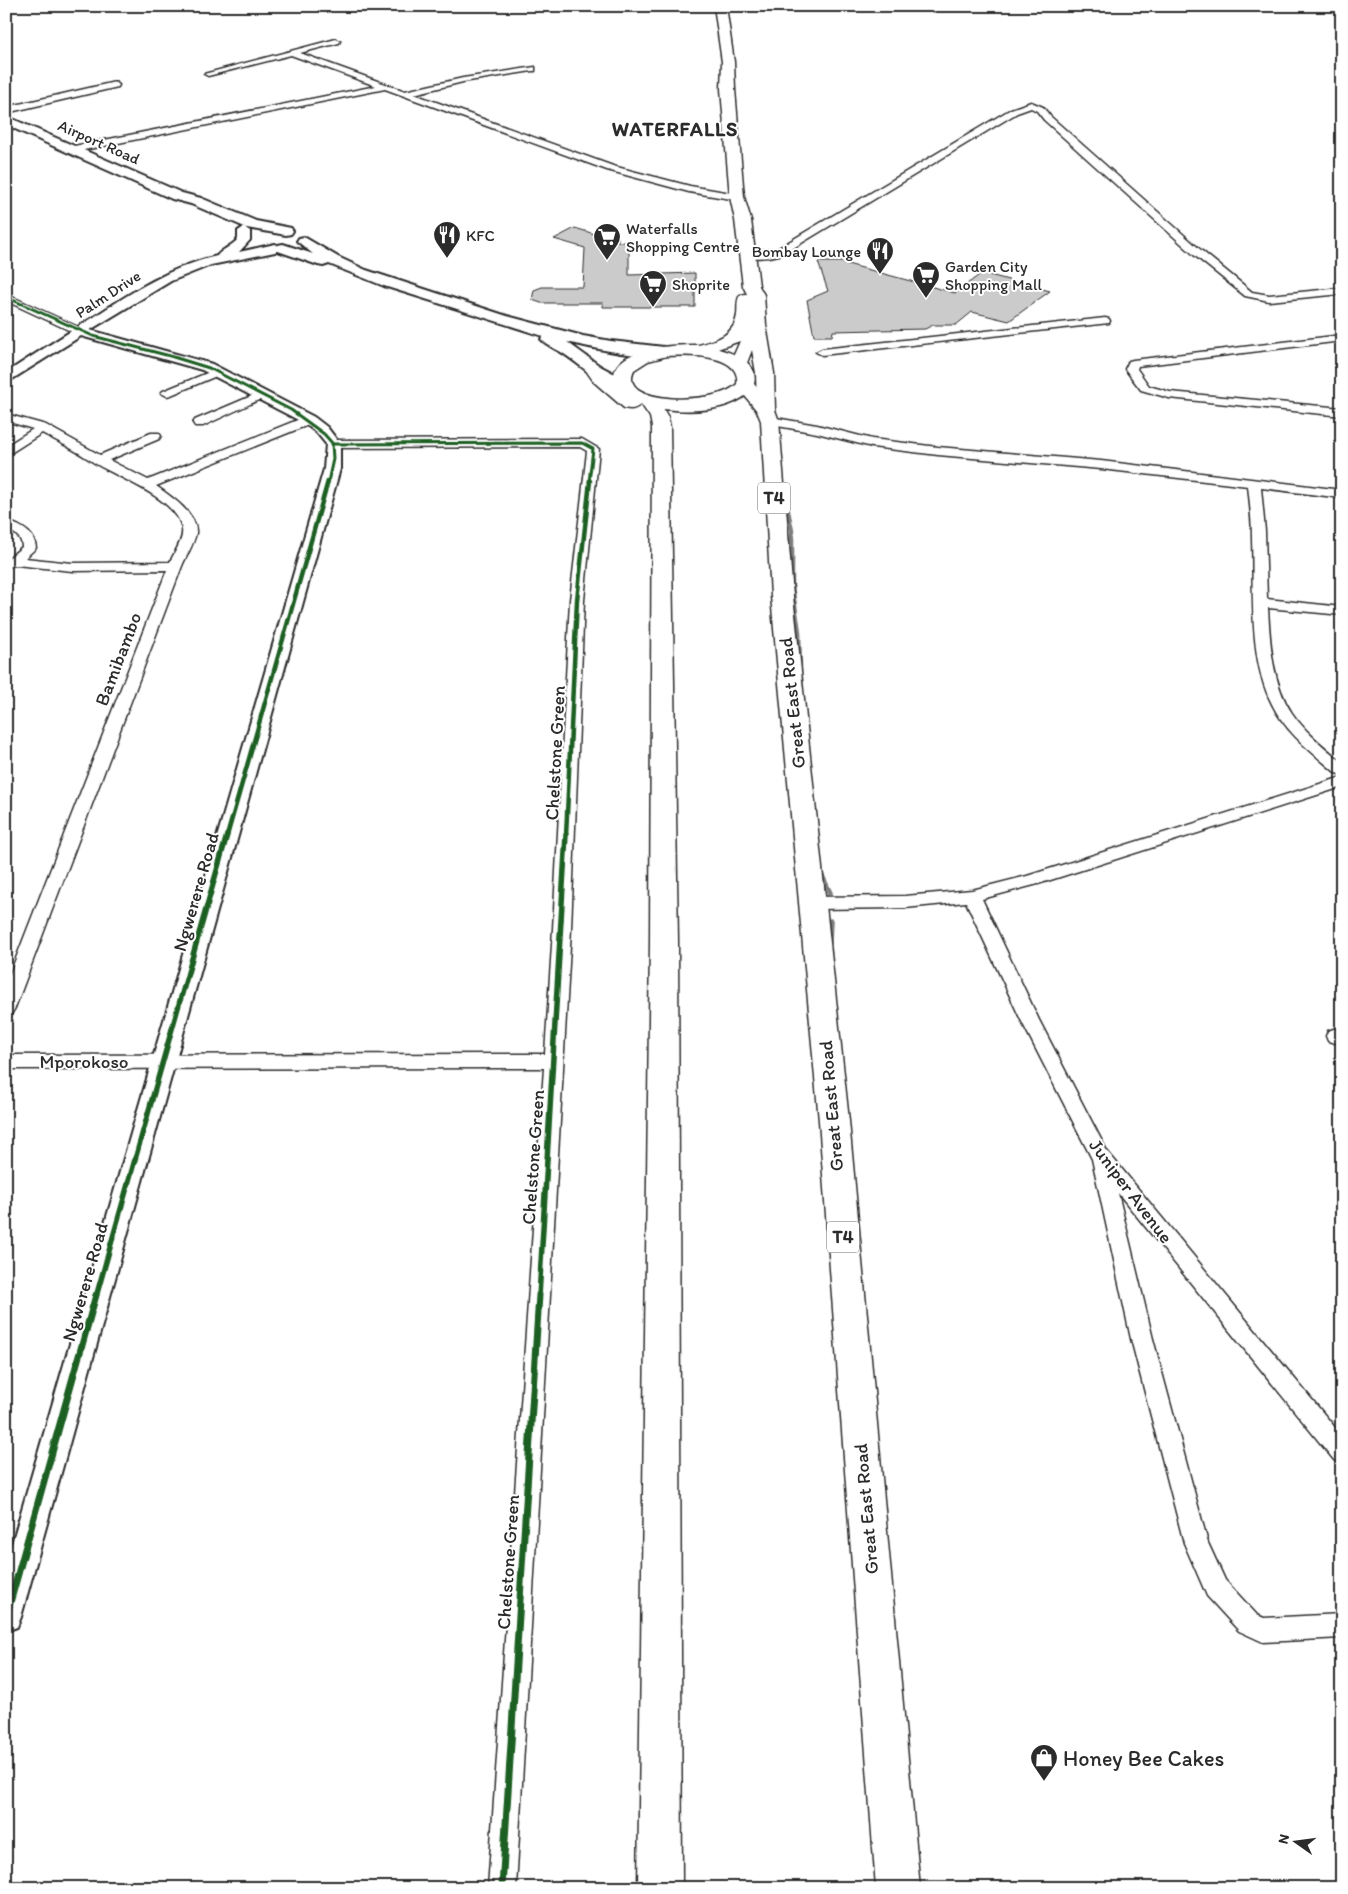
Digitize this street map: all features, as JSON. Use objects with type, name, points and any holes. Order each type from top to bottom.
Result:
[{"type":"main road","name":"Great East Road","points":[[720,6],[728,62],[737,197],[748,254],[751,286],[756,295],[757,325],[765,373],[774,513],[834,1128],[898,1888]]},
{"type":"main road","name":"Airport Road","points":[[6,120],[177,196],[196,201],[252,224],[304,235],[306,238],[304,241]]},
{"type":"main road","name":"Airport Road","points":[[177,196],[187,204],[260,240],[262,245],[279,248],[431,305],[541,336],[568,349],[594,369],[624,385]]},
{"type":"main road","points":[[260,240],[272,232],[286,231]]},
{"type":"main road","points":[[279,248],[299,245],[304,241],[333,260],[410,290],[543,331],[624,348],[698,351],[722,355],[739,364],[746,371],[748,378],[746,386],[735,395],[717,402],[670,404],[647,400],[637,396],[624,385],[622,376],[630,364],[649,354],[667,351]]},
{"type":"main road","name":"Great East Road","points":[[698,351],[732,339],[745,327],[746,292],[751,286]]},
{"type":"main road","name":"Great East Road","points":[[739,364],[740,355],[752,339],[757,325]]},
{"type":"main road","points":[[594,369],[600,378],[640,412],[662,439]]},
{"type":"main road","points":[[746,386],[768,416]]},
{"type":"main road","points":[[647,400],[659,417],[662,439],[664,951],[660,1888]]},
{"type":"street","points":[[208,74],[336,41]]},
{"type":"street","points":[[290,52],[610,168],[689,189],[737,197]]},
{"type":"street","points":[[407,93],[462,80],[532,69]]},
{"type":"street","points":[[6,110],[115,85]]},
{"type":"street","points":[[74,149],[386,87]]},
{"type":"street","points":[[748,254],[759,260],[1014,111],[1031,105],[1040,109],[1047,118],[1198,253],[1249,294],[1269,298],[1342,291]]},
{"type":"street","name":"Palm Drive","points":[[222,256],[237,248],[244,240],[244,231]]},
{"type":"street","name":"Palm Drive","points":[[6,379],[133,297],[167,278],[260,240]]},
{"type":"street","name":"Palm Drive","points":[[208,262],[279,248]]},
{"type":"street","points":[[748,254],[774,252]]},
{"type":"street","points":[[6,297],[81,332],[195,363],[217,372],[308,420],[322,430],[333,444]]},
{"type":"street","points":[[822,352],[1104,321]]},
{"type":"street","points":[[1342,338],[1133,363],[1131,369],[1145,388],[1169,395],[1342,412]]},
{"type":"street","points":[[167,393],[217,372]]},
{"type":"street","points":[[199,423],[261,395]]},
{"type":"street","points":[[768,416],[872,443],[938,451],[1101,465],[1254,485],[1342,494]]},
{"type":"street","name":"Bamibambo","points":[[6,417],[42,428],[146,485],[174,505],[184,517],[189,528],[189,534],[174,566],[6,1008]]},
{"type":"street","points":[[146,485],[308,420]]},
{"type":"street","points":[[6,452],[42,428]]},
{"type":"street","points":[[98,460],[155,436]]},
{"type":"street","name":"Chelstone Green","points":[[333,444],[575,443],[588,445],[593,449],[577,600],[554,1061],[502,1888]]},
{"type":"street","name":"Ngwerere Road","points":[[6,1617],[162,1060],[271,688],[332,469],[333,444]]},
{"type":"street","points":[[1254,485],[1267,670],[1279,704],[1294,725],[1342,770]]},
{"type":"street","points":[[6,525],[13,527],[30,543],[30,548],[10,564]]},
{"type":"street","points":[[10,564],[72,568],[174,566]]},
{"type":"street","points":[[1261,603],[1342,611]]},
{"type":"street","points":[[811,903],[905,902],[972,896],[1032,880],[1342,782]]},
{"type":"street","name":"Juniper Avenue","points":[[972,896],[1030,1020],[1100,1156],[1342,1454]]},
{"type":"street","name":"Mporokoso","points":[[6,1062],[162,1060],[554,1061]]},
{"type":"street","points":[[1100,1156],[1142,1340],[1191,1525],[1196,1543],[1216,1588],[1248,1624],[1263,1630],[1342,1626]]},
{"type":"building","name":"Waterfalls Shopping Centre","points":[[575,228],[601,236],[618,237],[618,242],[629,242],[629,275],[695,273],[695,307],[603,307],[603,303],[541,303],[532,300],[534,290],[542,287],[583,287],[585,248],[554,239]]},
{"type":"building","name":"Garden City Shopping Mall","points":[[818,262],[840,262],[955,293],[982,273],[1050,291],[1009,321],[972,312],[956,325],[933,325],[925,329],[833,331],[832,336],[814,336],[807,300],[828,291]]},
{"type":"waterway","points":[[784,491],[792,531],[792,586],[799,632],[800,667]]},
{"type":"waterway","points":[[822,876],[830,893]]},
{"type":"waterway","points":[[829,943],[830,921]]},
{"type":"cycle path","points":[[6,297],[60,323],[93,336],[183,359],[226,376],[270,398],[310,422],[332,443],[334,452],[332,469],[6,1617]]},
{"type":"cycle path","points":[[333,444],[582,443],[593,449],[577,600],[562,929],[502,1888]]},
{"type":"place","name":"KFC","points":[[447,259]]},
{"type":"place","name":"Waterfalls Shopping Centre","points":[[607,261]]},
{"type":"place","name":"Bombay Lounge","points":[[880,275]]},
{"type":"place","name":"Garden City Shopping Mall","points":[[926,299]]},
{"type":"place","name":"Shoprite","points":[[653,308]]},
{"type":"place","name":"Honey Bee Cakes","points":[[1044,1782]]},
{"type":"district","name":"WATERFALLS","points":[[675,129]]}]
